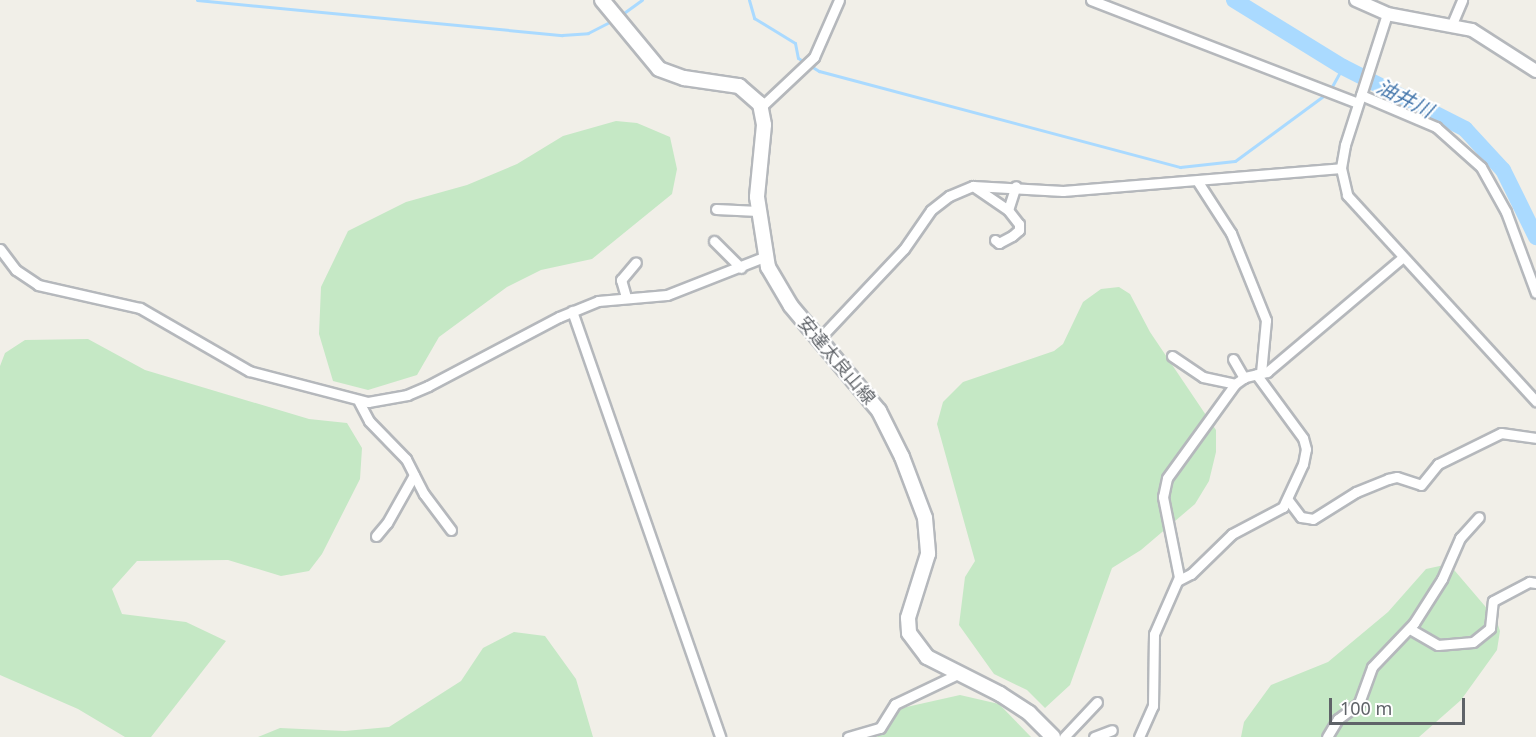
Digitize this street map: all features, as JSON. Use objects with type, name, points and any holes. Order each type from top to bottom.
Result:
[{"type":"main road","points":[[602,0],[615,19],[659,69],[684,78],[739,86],[753,95],[761,107]]},
{"type":"main road","name":"安達太良山線","points":[[761,107],[764,125],[757,176],[758,211],[764,257],[791,306],[879,411],[902,457],[925,518],[928,554],[908,618],[909,633],[927,657],[960,673],[1029,713],[1053,737]]},
{"type":"street","points":[[761,107],[814,57],[839,0]]},
{"type":"street","points":[[1091,0],[1329,92],[1361,94],[1436,127],[1481,167],[1506,212],[1536,293]]},
{"type":"street","points":[[1356,0],[1387,14],[1452,24],[1485,37],[1536,72]]},
{"type":"street","points":[[1452,24],[1462,0]]},
{"type":"street","points":[[1387,14],[1372,57],[1341,168],[1352,203],[1536,400]]},
{"type":"street","points":[[820,338],[903,249],[931,210],[949,196],[973,186],[1016,186],[1063,191],[1198,182],[1341,168]]},
{"type":"street","points":[[1179,580],[1191,574],[1232,534],[1272,514],[1288,500],[1306,449],[1294,423],[1259,374],[1266,320],[1231,232],[1198,182]]},
{"type":"street","points":[[973,186],[1008,210],[1019,224],[1019,230],[999,243],[994,240]]},
{"type":"street","points":[[1008,210],[1016,186]]},
{"type":"street","points":[[716,210],[758,211]]},
{"type":"street","points":[[714,241],[741,268]]},
{"type":"street","points":[[0,249],[16,270],[38,285],[140,308],[231,364],[359,402],[385,400],[428,386],[572,311],[598,301],[667,295],[741,268],[764,257]]},
{"type":"street","points":[[1139,737],[1153,706],[1154,634],[1179,580],[1164,485],[1235,384],[1244,378],[1259,374],[1402,258]]},
{"type":"street","points":[[626,297],[621,280],[636,262]]},
{"type":"street","points":[[572,311],[720,737]]},
{"type":"street","points":[[1172,356],[1203,376],[1235,384]]},
{"type":"street","points":[[1233,359],[1244,378]]},
{"type":"street","points":[[359,402],[369,421],[406,459],[414,475],[452,530]]},
{"type":"street","points":[[1288,500],[1301,516],[1313,519],[1356,492],[1388,479],[1397,477],[1421,485],[1438,464],[1501,433],[1536,438]]},
{"type":"street","points":[[376,536],[387,523],[414,475]]},
{"type":"street","points":[[1327,737],[1338,719],[1359,703],[1377,660],[1410,629],[1442,579],[1460,538],[1479,517]]},
{"type":"street","points":[[1410,629],[1438,645],[1473,642],[1490,628],[1493,601],[1529,582],[1536,583]]},
{"type":"street","points":[[848,737],[880,728],[895,704],[960,673]]},
{"type":"street","points":[[1064,737],[1097,702]]},
{"type":"street","points":[[1094,737],[1112,730]]},
{"type":"green space","points":[[616,121],[637,123],[670,137],[677,169],[672,194],[592,259],[541,270],[507,287],[439,337],[417,375],[368,390],[333,381],[319,334],[321,287],[348,231],[406,202],[467,185],[517,164],[563,136]]},
{"type":"green space","points":[[1119,287],[1130,294],[1150,332],[1216,430],[1216,452],[1209,481],[1195,504],[1141,550],[1112,568],[1070,685],[1045,708],[1027,690],[994,674],[959,625],[965,577],[975,561],[937,424],[943,402],[963,382],[1054,351],[1063,344],[1083,302],[1101,289]]},
{"type":"green space","points":[[88,339],[145,370],[309,419],[347,423],[362,448],[360,479],[322,554],[309,571],[281,576],[228,560],[137,561],[112,589],[122,614],[186,622],[226,641],[151,737],[125,737],[78,709],[0,675],[0,366],[5,353],[25,340]]},
{"type":"green space","points":[[1449,564],[1496,619],[1500,631],[1497,650],[1461,700],[1419,737],[1241,737],[1244,722],[1271,685],[1328,662],[1388,612],[1426,569]]},
{"type":"green space","points":[[514,632],[545,636],[576,679],[593,737],[258,737],[280,728],[345,731],[389,727],[461,681],[483,648]]},
{"type":"green space","points":[[960,695],[999,704],[1031,737],[877,737],[902,708]]},
{"type":"waterway","points":[[197,0],[562,35],[588,33],[613,20]]},
{"type":"waterway","points":[[621,15],[642,0]]},
{"type":"waterway","points":[[749,0],[754,18],[795,43],[798,58],[819,71],[1180,167],[1235,161],[1326,94]]},
{"type":"waterway","name":"油井川","points":[[1234,0],[1343,67],[1465,129],[1503,170],[1536,237]]},
{"type":"waterway","points":[[1330,90],[1343,67]]}]
